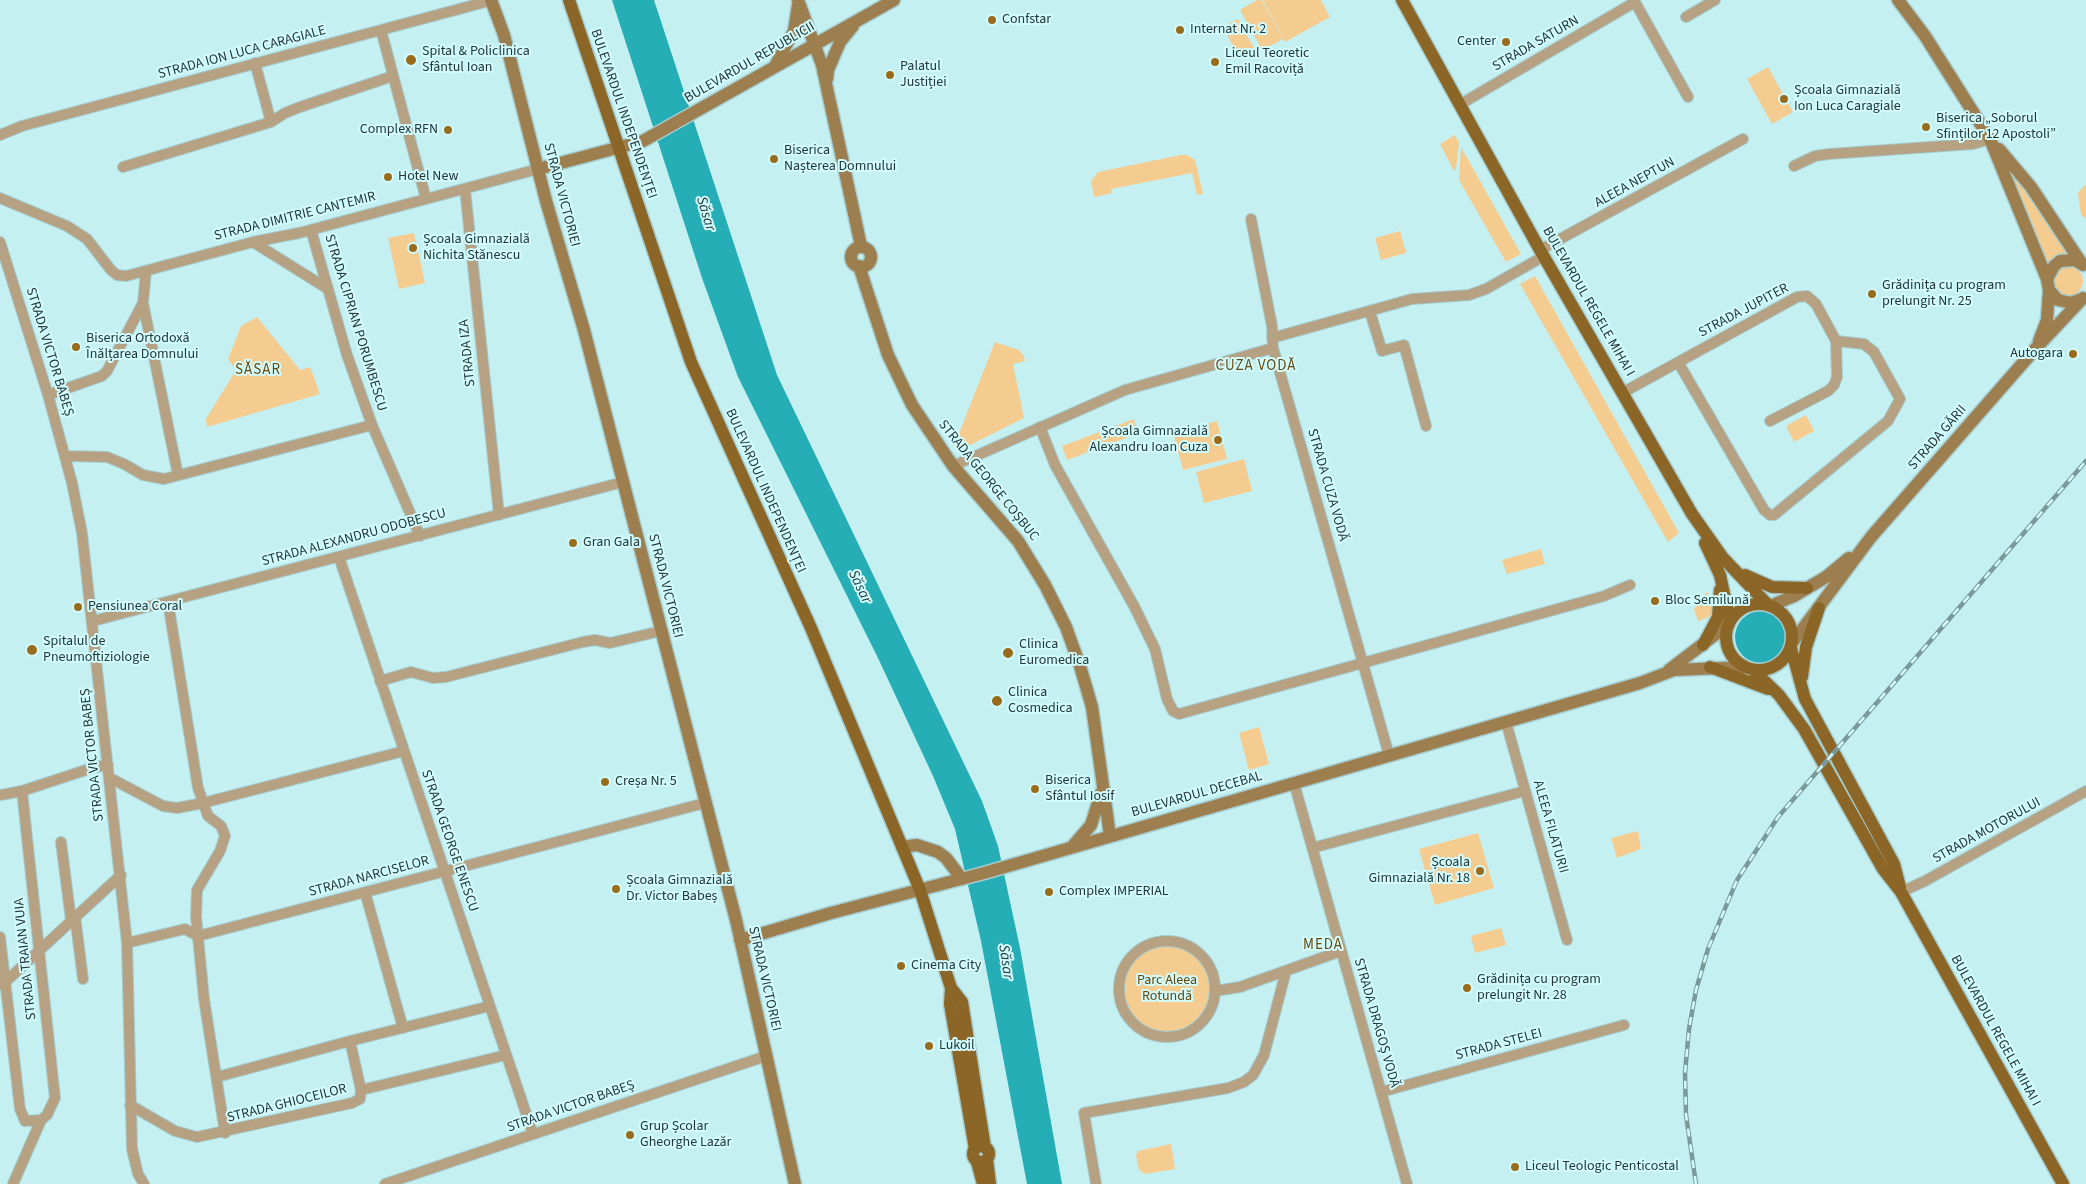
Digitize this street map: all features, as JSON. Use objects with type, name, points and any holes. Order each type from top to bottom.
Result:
[{"type":"main road","name":"BULEVARDUL INDEPENDENȚEI","points":[[569,0],[695,371],[811,628],[920,890],[951,988],[962,1002],[983,1184]]},
{"type":"main road","name":"BULEVARDUL REGELE MIHAI I","points":[[1402,0],[1542,253],[1692,514],[1730,566],[1769,605]]},
{"type":"main road","points":[[1692,514],[1720,575],[1729,623],[1726,637],[1728,649],[1735,659],[1749,668],[1771,668],[1786,656],[1791,646],[1792,634],[1786,617],[1769,605],[1757,604],[1746,606],[1737,612],[1729,623]]},
{"type":"main road","points":[[1730,566],[1761,584],[1772,587],[1807,588]]},
{"type":"main road","points":[[1703,645],[1718,617],[1720,575]]},
{"type":"main road","points":[[1801,687],[1806,647],[1819,608]]},
{"type":"main road","name":"BULEVARDUL REGELE MIHAI I","points":[[1791,646],[1801,687],[1810,711],[1840,762],[1894,864],[1901,892]]},
{"type":"main road","points":[[1710,667],[1744,678],[1779,694]]},
{"type":"main road","name":"BULEVARDUL REGELE MIHAI I","points":[[1749,668],[1779,694],[1804,728],[1883,869],[1901,892],[2063,1184]]},
{"type":"main road","name":"BULEVARDUL INDEPENDENȚEI","points":[[981,1154],[990,1184]]},
{"type":"street","name":"STRADA ION LUCA CARAGIALE","points":[[0,135],[13,129],[492,0]]},
{"type":"street","name":"STRADA VICTORIEI","points":[[492,0],[504,35],[538,169],[584,330],[623,482],[740,940],[795,1184]]},
{"type":"street","name":"BULEVARDUL REPUBLICII","points":[[619,146],[643,141],[654,136],[815,42],[894,0]]},
{"type":"street","points":[[1686,17],[1715,0]]},
{"type":"street","points":[[1898,0],[1925,36],[1990,139],[2031,187],[2084,266]]},
{"type":"street","points":[[775,65],[794,31],[798,1]]},
{"type":"street","name":"STRADA GEORGE COȘBUC","points":[[798,1],[815,42],[826,84],[858,248],[867,248],[871,253],[871,260],[862,266],[882,337],[903,388],[921,421],[953,466],[1018,541],[1033,563],[1056,608],[1076,654],[1088,692],[1110,836]]},
{"type":"street","name":"STRADA SATURN","points":[[1459,105],[1635,2],[1688,97]]},
{"type":"street","points":[[826,84],[828,70],[834,53],[840,42],[857,21]]},
{"type":"street","points":[[381,30],[426,199]]},
{"type":"street","points":[[255,64],[271,122]]},
{"type":"street","points":[[122,166],[271,122],[285,113],[300,107],[394,76]]},
{"type":"street","points":[[0,130],[13,129]]},
{"type":"street","points":[[0,144],[13,129]]},
{"type":"street","name":"ALEEA NEPTUN","points":[[953,466],[1146,383],[1412,299],[1455,297],[1486,289],[1542,253],[1743,139]]},
{"type":"street","points":[[1794,166],[1815,156],[1829,154],[1973,144],[1990,139]]},
{"type":"street","points":[[1990,139],[2048,285],[2058,300],[2064,303],[2077,302],[2084,297]]},
{"type":"street","name":"STRADA DIMITRIE CANTEMIR","points":[[0,198],[67,226],[87,239],[111,270],[117,275],[126,276],[253,242],[311,230],[619,146]]},
{"type":"street","name":"STRADA IZA","points":[[465,189],[499,515]]},
{"type":"street","name":"STRADA CUZA VODĂ","points":[[1251,219],[1273,343],[1389,755]]},
{"type":"street","name":"STRADA CIPRIAN PORUMBESCU","points":[[311,230],[347,355],[372,425],[420,536]]},
{"type":"street","name":"STRADA VICTOR BABEȘ","points":[[0,242],[65,456],[82,534],[127,943],[132,1148],[136,1168],[144,1184]]},
{"type":"street","points":[[253,242],[328,289]]},
{"type":"street","points":[[2048,285],[2054,266],[2060,261],[2067,260],[2084,266]]},
{"type":"street","points":[[146,271],[143,303],[178,475]]},
{"type":"street","name":"STRADA GĂRII","points":[[2036,348],[2047,320],[2048,285]]},
{"type":"street","name":"STRADA JUPITER","points":[[1622,393],[1802,296],[1811,297],[1836,341],[1837,377],[1834,385],[1828,391],[1770,421]]},
{"type":"street","name":"STRADA GĂRII","points":[[1791,646],[1863,547],[2036,348],[2084,297]]},
{"type":"street","points":[[48,396],[102,376],[143,303]]},
{"type":"street","points":[[1370,312],[1382,351],[1404,345],[1426,426]]},
{"type":"street","points":[[1678,362],[1764,510],[1770,515],[1774,515],[1888,421],[1900,399],[1874,352],[1864,344],[1836,341]]},
{"type":"street","points":[[65,456],[93,455],[106,457],[151,478],[164,478],[372,425]]},
{"type":"street","points":[[1040,427],[1055,465],[1113,566],[1147,632],[1159,662],[1169,705],[1173,711],[1185,714],[1604,596],[1630,585]]},
{"type":"street","name":"STRADA ALEXANDRU ODOBESCU","points":[[93,621],[623,482]]},
{"type":"street","name":"STRADA GĂRII","points":[[1769,605],[1826,577],[1863,547]]},
{"type":"street","name":"STRADA GEORGE ENESCU","points":[[339,557],[533,1134]]},
{"type":"street","points":[[168,602],[198,788],[208,816],[221,826],[225,836],[220,851],[197,890],[198,936],[204,999],[225,1133]]},
{"type":"street","name":"BULEVARDUL DECEBAL","points":[[1662,675],[1729,623]]},
{"type":"street","points":[[380,681],[411,672],[433,678],[446,677],[583,642],[595,640],[610,643],[661,631]]},
{"type":"street","name":"BULEVARDUL DECEBAL","points":[[740,940],[831,913],[962,879],[1506,722],[1674,670],[1710,667],[1749,668]]},
{"type":"street","name":"ALEEA FILATURII","points":[[1506,722],[1567,940]]},
{"type":"street","points":[[110,778],[170,808],[204,803],[404,751]]},
{"type":"street","points":[[0,795],[22,791],[95,767],[108,765]]},
{"type":"street","name":"STRADA DRAGOȘ VODĂ","points":[[1294,783],[1407,1184]]},
{"type":"street","points":[[1072,847],[1091,825],[1103,786]]},
{"type":"street","name":"STRADA TRAIAN VUIA","points":[[13,1184],[41,1120],[47,1115],[55,1098],[22,791]]},
{"type":"street","points":[[1312,848],[1525,791]]},
{"type":"street","name":"STRADA MOTORULUI","points":[[1901,892],[1925,882],[2086,791]]},
{"type":"street","name":"STRADA NARCISELOR","points":[[127,943],[185,929],[198,936],[705,803]]},
{"type":"street","points":[[61,842],[83,979]]},
{"type":"street","points":[[902,847],[917,845],[938,852],[946,858],[962,879]]},
{"type":"street","points":[[3,984],[121,875]]},
{"type":"street","points":[[365,892],[403,1028]]},
{"type":"street","points":[[0,937],[3,984],[22,1117],[25,1121],[41,1120]]},
{"type":"street","points":[[1172,941],[1187,945],[1205,959],[1213,974],[1215,991],[1209,1013],[1199,1026],[1178,1036],[1162,1038],[1140,1030],[1128,1018],[1121,1004],[1119,989],[1125,966],[1135,953],[1148,944],[1172,941]]},
{"type":"street","points":[[1215,991],[1240,987],[1342,951]]},
{"type":"street","points":[[1096,1184],[1084,1113],[1228,1088],[1244,1082],[1253,1075],[1264,1055],[1286,971]]},
{"type":"street","points":[[217,1078],[350,1041],[490,1006]]},
{"type":"street","name":"STRADA STELEI","points":[[1381,1092],[1624,1025]]},
{"type":"street","points":[[350,1041],[361,1090]]},
{"type":"street","name":"STRADA GHIOCEILOR","points":[[130,1106],[185,1135],[198,1137],[225,1133],[352,1103],[360,1099],[361,1090],[506,1056]]},
{"type":"street","name":"STRADA VICTOR BABEȘ","points":[[385,1184],[766,1056]]},
{"type":"green space","points":[[1257,0],[1262,0],[1283,39],[1262,50],[1240,10]]},
{"type":"green space","points":[[1263,0],[1321,0],[1330,17],[1285,42]]},
{"type":"green space","points":[[1238,19],[1255,50],[1240,59],[1223,27]]},
{"type":"green space","points":[[1768,67],[1793,112],[1772,124],[1747,79]]},
{"type":"green space","points":[[1455,135],[1459,143],[1456,169],[1454,171],[1440,144]]},
{"type":"green space","points":[[1461,147],[1521,254],[1506,262],[1459,180]]},
{"type":"green space","points":[[1187,155],[1195,160],[1203,194],[1197,195],[1192,173],[1111,189],[1112,193],[1094,197],[1091,181],[1098,172]]},
{"type":"green space","points":[[2009,163],[2071,256],[2046,268],[2006,164]]},
{"type":"green space","points":[[2086,184],[2086,219],[2081,215],[2078,193]]},
{"type":"green space","points":[[1400,231],[1406,253],[1381,260],[1375,238]]},
{"type":"green space","points":[[414,233],[425,283],[399,289],[388,238]]},
{"type":"green space","points":[[2068,266],[2074,267],[2082,275],[2082,287],[2074,295],[2068,296],[2062,295],[2054,287],[2053,281],[2054,275],[2062,267]]},
{"type":"green space","points":[[1535,276],[1679,533],[1668,542],[1520,284]]},
{"type":"green space","points":[[257,317],[300,370],[310,367],[320,394],[207,427],[206,419],[236,370],[228,359],[241,326]]},
{"type":"green space","points":[[995,342],[1019,350],[1024,356],[1025,361],[1013,364],[1024,418],[958,451],[954,446]]},
{"type":"green space","points":[[1806,415],[1814,431],[1794,442],[1786,426]]},
{"type":"green space","points":[[1134,419],[1139,433],[1067,460],[1062,446]]},
{"type":"green space","points":[[1217,421],[1227,459],[1183,470],[1173,433]]},
{"type":"green space","points":[[1244,459],[1252,491],[1204,503],[1196,472]]},
{"type":"green space","points":[[1541,549],[1545,564],[1507,574],[1502,560]]},
{"type":"green space","points":[[1707,591],[1712,609],[1711,616],[1698,621],[1694,609]]},
{"type":"green space","points":[[1259,727],[1269,764],[1249,770],[1239,733]]},
{"type":"green space","points":[[1638,831],[1641,849],[1617,858],[1611,838]]},
{"type":"green space","points":[[1478,833],[1494,888],[1435,905],[1419,849]]},
{"type":"green space","points":[[1501,928],[1506,945],[1475,953],[1471,936]]},
{"type":"green space","name":"Parc Aleea Rotundă","points":[[1167,943],[1185,947],[1199,957],[1209,971],[1213,989],[1209,1007],[1199,1021],[1185,1031],[1167,1035],[1149,1031],[1135,1021],[1125,1007],[1121,989],[1125,971],[1135,957],[1149,947]]},
{"type":"green space","points":[[1171,1144],[1175,1169],[1145,1174],[1139,1170],[1136,1155],[1138,1151]]},
{"type":"water","name":"Săsar","points":[[612,0],[654,0],[777,375],[982,801],[998,846],[1020,948],[1062,1184],[1027,1184],[981,941],[955,829],[933,776],[878,658],[738,377],[702,278]]},
{"type":"water","points":[[1761,611],[1771,613],[1779,619],[1785,627],[1787,637],[1785,647],[1779,655],[1771,661],[1761,663],[1751,661],[1743,655],[1737,647],[1735,637],[1737,627],[1743,619],[1751,613]]},
{"type":"railway","points":[[1696,1184],[1686,1115],[1685,1073],[1689,1029],[1696,990],[1708,949],[1737,880],[1778,817],[2086,461]]},
{"type":"place","name":"Confstar","points":[[992,20]]},
{"type":"place","name":"Internat Nr. 2","points":[[1180,30]]},
{"type":"place","name":"Center","points":[[1506,42]]},
{"type":"place","name":"Spital & Policlinica Sfântul Ioan","points":[[411,60]]},
{"type":"place","name":"Liceul Teoretic Emil Racoviță","points":[[1215,62]]},
{"type":"place","name":"Palatul Justiției","points":[[890,75]]},
{"type":"place","name":"Școala Gimnazială Ion Luca Caragiale","points":[[1784,99]]},
{"type":"place","name":"Biserica „Soborul Sfinților 12 Apostoli”","points":[[1926,127]]},
{"type":"place","name":"Complex RFN","points":[[448,130]]},
{"type":"place","name":"Biserica Nașterea Domnului","points":[[774,159]]},
{"type":"place","name":"Hotel New","points":[[388,177]]},
{"type":"place","name":"Școala Gimnazială Nichita Stănescu","points":[[413,248]]},
{"type":"place","name":"Grădinița cu program prelungit Nr. 25","points":[[1872,294]]},
{"type":"place","name":"Biserica Ortodoxă Înălțarea Domnului","points":[[76,347]]},
{"type":"place","name":"Autogara","points":[[2073,354]]},
{"type":"place","name":"Școala Gimnazială Alexandru Ioan Cuza","points":[[1218,440]]},
{"type":"place","name":"Gran Gala","points":[[573,543]]},
{"type":"place","name":"Bloc Semilună","points":[[1655,601]]},
{"type":"place","name":"Pensiunea Coral","points":[[78,607]]},
{"type":"place","name":"Spitalul de Pneumoftiziologie","points":[[32,650]]},
{"type":"place","name":"Clinica Euromedica","points":[[1008,653]]},
{"type":"place","name":"Clinica Cosmedica","points":[[997,701]]},
{"type":"place","name":"Creșa Nr. 5","points":[[605,782]]},
{"type":"place","name":"Biserica Sfântul Iosif","points":[[1035,789]]},
{"type":"place","name":"Școala Gimnazială Nr. 18","points":[[1480,871]]},
{"type":"place","name":"Școala Gimnazială Dr. Victor Babeș","points":[[616,889]]},
{"type":"place","name":"Complex IMPERIAL","points":[[1049,892]]},
{"type":"place","name":"Cinema City","points":[[901,966]]},
{"type":"place","name":"Grădinița cu program prelungit Nr. 28","points":[[1467,988]]},
{"type":"place","name":"Lukoil","points":[[929,1046]]},
{"type":"place","name":"Grup Școlar Gheorghe Lazăr","points":[[630,1135]]},
{"type":"place","name":"Liceul Teologic Penticostal","points":[[1515,1167]]},
{"type":"district","name":"CUZA VODĂ","points":[[1256,367]]},
{"type":"district","name":"SĂSAR","points":[[258,371]]},
{"type":"district","name":"MEDA","points":[[1323,946]]}]
